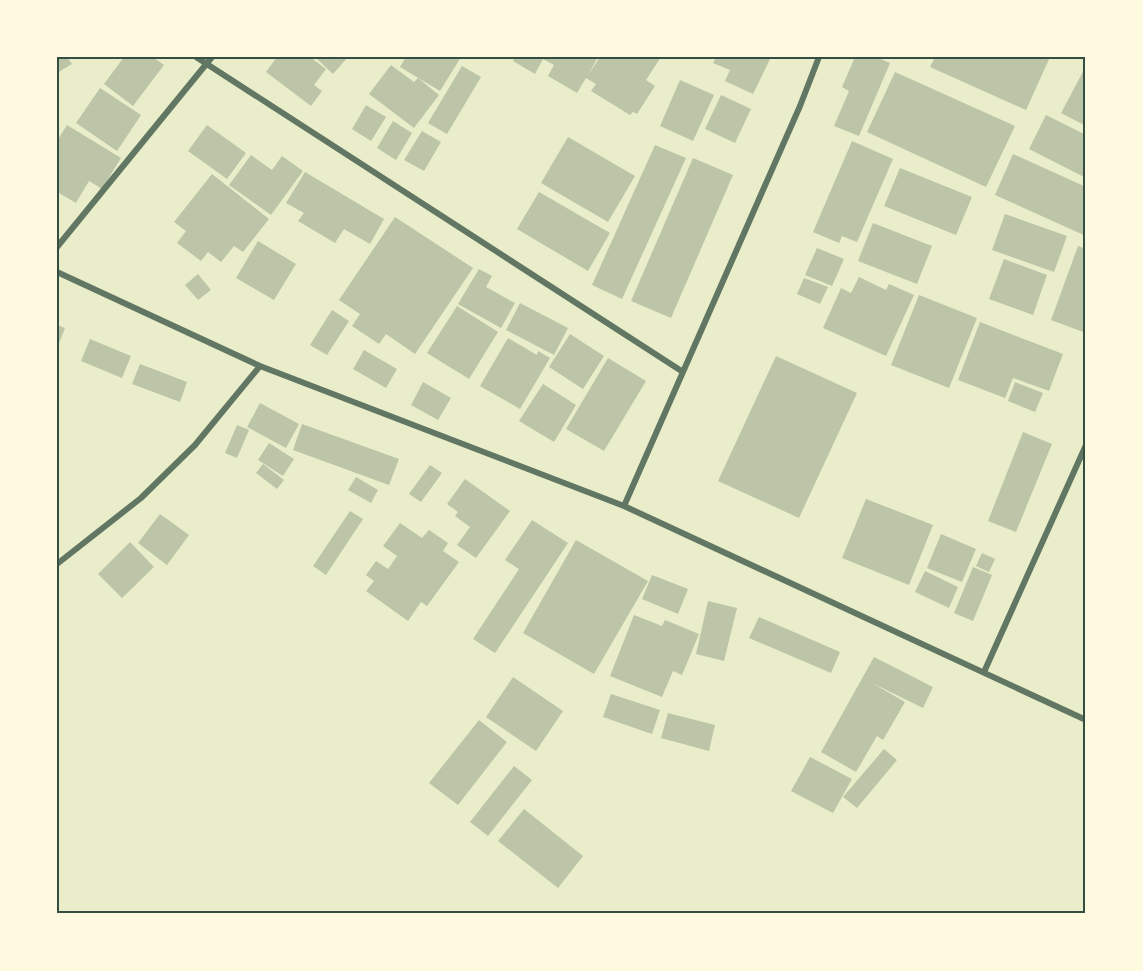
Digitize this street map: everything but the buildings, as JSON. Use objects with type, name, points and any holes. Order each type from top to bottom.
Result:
[{"type":"street","points":[[196,57],[683,372]]},
{"type":"street","points":[[57,247],[212,57]]},
{"type":"street","points":[[624,506],[800,106],[819,57]]},
{"type":"street","points":[[57,272],[260,366],[624,506],[1086,720]]},
{"type":"street","points":[[57,564],[141,498],[180,460],[260,366]]},
{"type":"street","points":[[984,672],[1086,445]]}]
